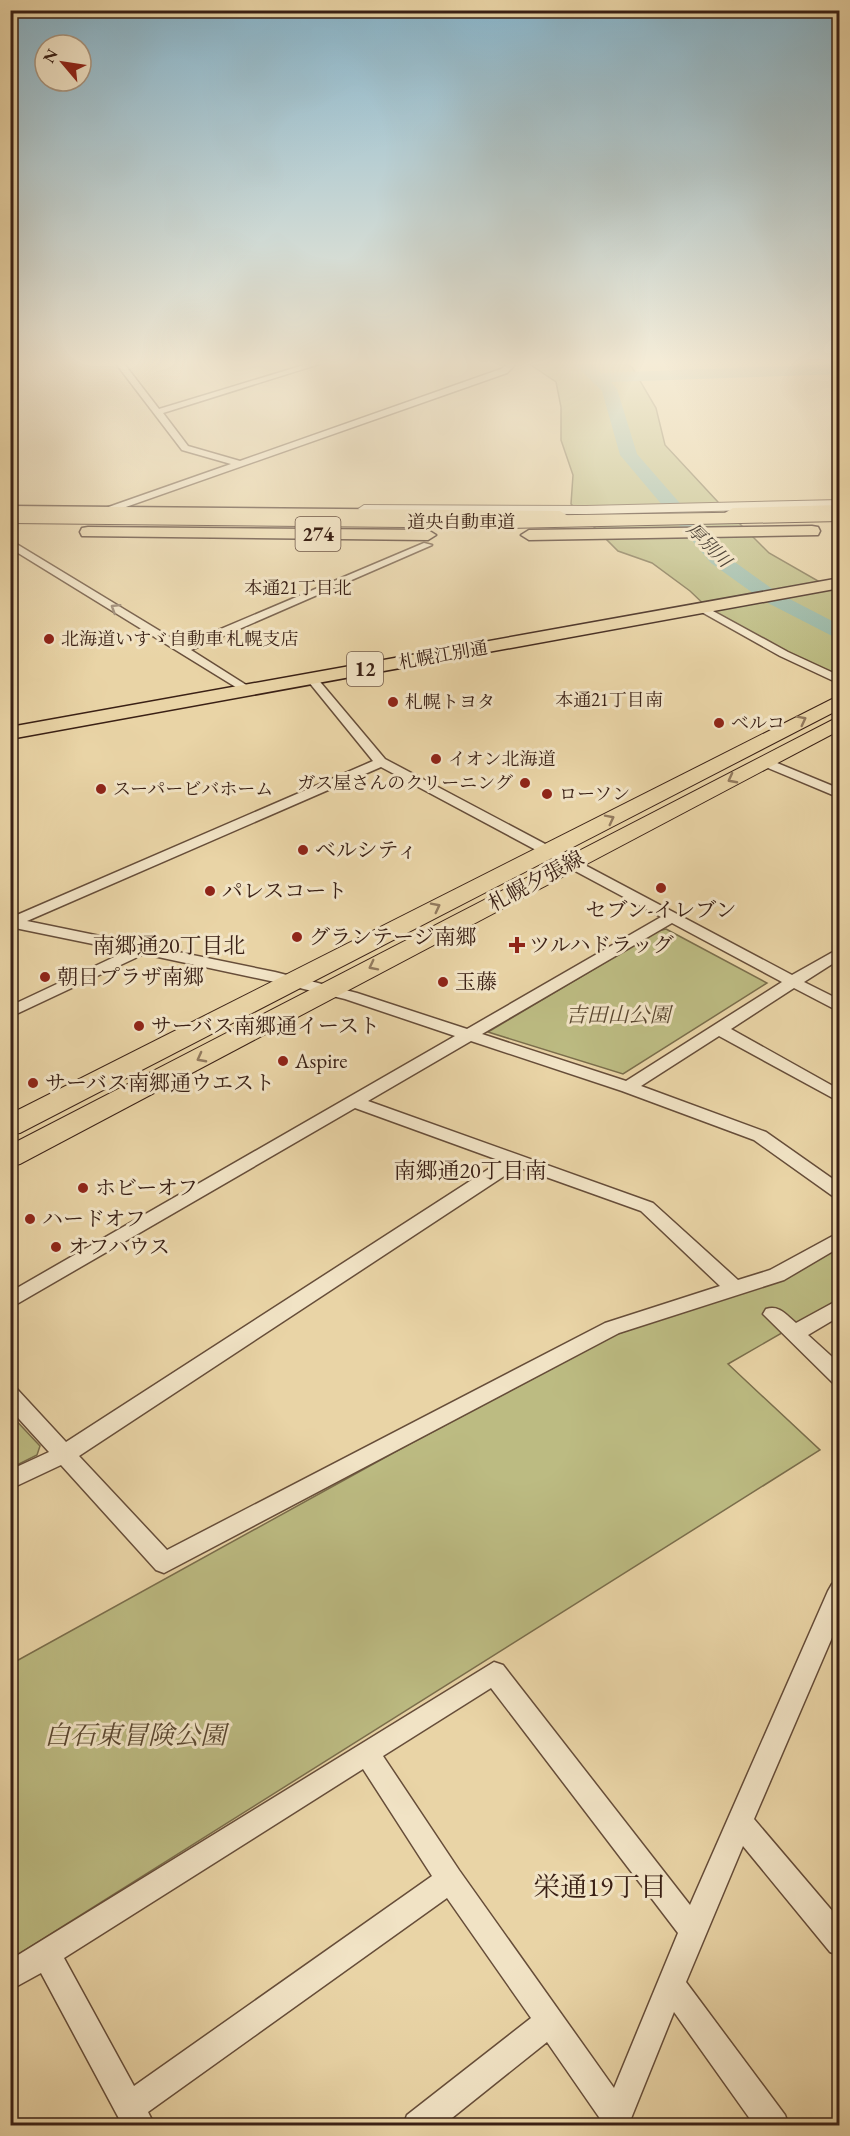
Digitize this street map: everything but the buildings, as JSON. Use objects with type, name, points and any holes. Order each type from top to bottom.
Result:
[{"type":"highway","name":"274","points":[[10,511],[608,515],[840,510]]},
{"type":"highway","name":"道央自動車道","points":[[10,518],[505,522],[840,516]]},
{"type":"highway","name":"道央自動車道","points":[[10,525],[507,529],[840,523]]},
{"type":"highway","name":"274","points":[[10,531],[626,535],[840,530]]},
{"type":"highway","name":"札幌江別通","points":[[10,733],[834,584]]},
{"type":"main road","name":"札幌夕張線","points":[[10,1126],[840,701]]},
{"type":"main road","name":"札幌夕張線","points":[[10,1157],[840,722]]},
{"type":"street","points":[[229,461],[241,464]]},
{"type":"street","points":[[103,513],[250,461]]},
{"type":"street","points":[[145,513],[251,509],[586,510],[840,504]]},
{"type":"street","points":[[10,543],[247,690]]},
{"type":"street","points":[[182,650],[427,545]]},
{"type":"street","points":[[711,606],[784,654],[840,681]]},
{"type":"street","points":[[312,679],[381,762],[840,1007]]},
{"type":"street","points":[[11,923],[381,762]]},
{"type":"street","points":[[765,762],[840,794]]},
{"type":"street","points":[[10,1301],[672,918]]},
{"type":"street","points":[[11,923],[143,949],[327,990],[628,1087],[760,1136],[840,1193]]},
{"type":"street","points":[[10,1012],[143,949]]},
{"type":"street","points":[[628,1087],[840,952]]},
{"type":"street","points":[[719,1029],[840,1097]]},
{"type":"street","points":[[354,1102],[647,1207],[734,1288]]},
{"type":"street","points":[[10,1480],[66,1454],[516,1160]]},
{"type":"street","points":[[10,1395],[164,1563],[612,1328],[777,1275],[840,1238]]},
{"type":"street","points":[[794,1334],[840,1306]]},
{"type":"street","points":[[773,1314],[840,1377]]},
{"type":"street","points":[[615,2121],[693,1930],[741,1824],[840,1591]]},
{"type":"street","points":[[10,1976],[494,1673],[693,1930]]},
{"type":"street","points":[[367,1754],[450,1879],[550,2020],[615,2121]]},
{"type":"street","points":[[741,1824],[840,1942]]},
{"type":"street","points":[[46,1954],[135,2116],[450,1879]]},
{"type":"street","points":[[671,1985],[774,2126]]},
{"type":"street","points":[[418,2126],[550,2020]]},
{"type":"green space","points":[[568,461],[680,461],[769,553],[839,593],[839,680],[711,611],[690,591],[652,563],[618,551],[571,504],[573,475]]},
{"type":"green space","name":"吉田山公園","points":[[666,929],[767,983],[623,1074],[488,1032],[658,931]]},
{"type":"green space","name":"白石東冒険公園","points":[[839,1242],[839,1300],[728,1364],[820,1450],[11,1959],[11,1664],[404,1447],[615,1335],[683,1310]]},
{"type":"green space","points":[[10,1414],[40,1446],[37,1455],[11,1468]]},
{"type":"waterway","name":"厚別川","points":[[634,461],[718,559],[771,597],[840,634]]},
{"type":"place","name":"北海道いすゞ自動車 札幌支店","points":[[49,639]]},
{"type":"place","name":"札幌トヨタ","points":[[393,702]]},
{"type":"place","name":"ベルコ","points":[[719,723]]},
{"type":"place","name":"イオン北海道","points":[[436,759]]},
{"type":"place","name":"ガス屋さんのクリーニング","points":[[525,783]]},
{"type":"place","name":"スーパービバホーム","points":[[101,789]]},
{"type":"place","name":"ローソン","points":[[547,794]]},
{"type":"place","name":"ベルシティ","points":[[303,850]]},
{"type":"place","name":"セブン-イレブン","points":[[661,888]]},
{"type":"place","name":"パレスコート","points":[[210,891]]},
{"type":"place","name":"グランテージ南郷","points":[[297,937]]},
{"type":"place","name":"ツルハドラッグ","points":[[517,945]]},
{"type":"place","name":"朝日プラザ南郷","points":[[45,977]]},
{"type":"place","name":"玉藤","points":[[443,982]]},
{"type":"place","name":"サーバス南郷通イースト","points":[[139,1026]]},
{"type":"place","name":"Aspire","points":[[283,1061]]},
{"type":"place","name":"サーバス南郷通ウエスト","points":[[33,1083]]},
{"type":"place","name":"ホビーオフ","points":[[83,1188]]},
{"type":"place","name":"ハードオフ","points":[[30,1219]]},
{"type":"place","name":"オフハウス","points":[[56,1247]]},
{"type":"district","name":"本通21丁目北","points":[[298,588]]},
{"type":"district","name":"本通21丁目南","points":[[609,700]]},
{"type":"district","name":"南郷通20丁目北","points":[[169,945]]},
{"type":"district","name":"南郷通20丁目南","points":[[470,1170]]},
{"type":"district","name":"栄通19丁目","points":[[600,1887]]}]
